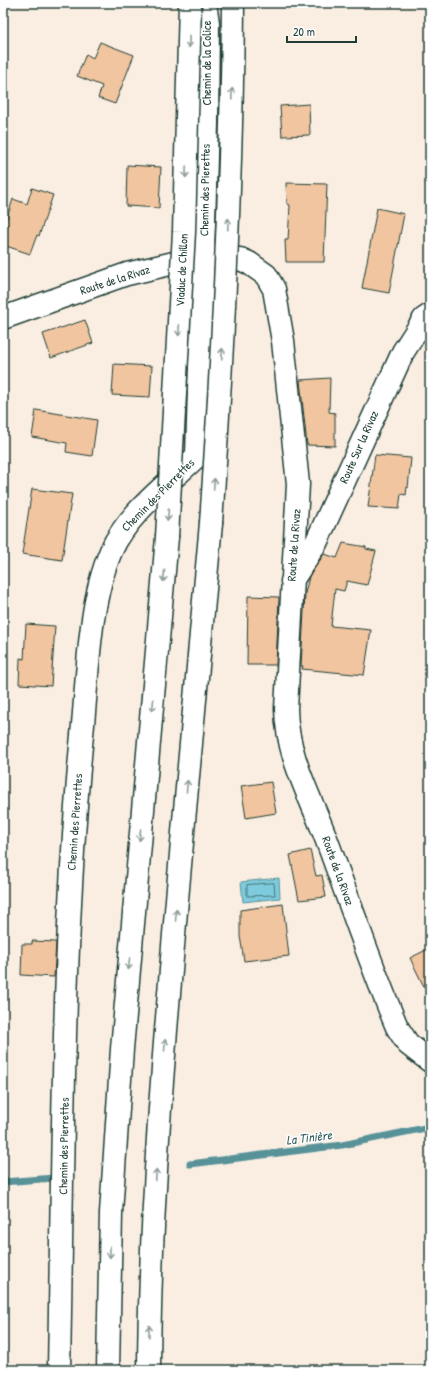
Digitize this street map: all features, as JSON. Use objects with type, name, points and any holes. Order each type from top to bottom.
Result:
[{"type":"main road","name":"Viaduc de Chillon","points":[[108,1370],[111,1213],[121,1056],[167,537],[184,232],[190,3]]},
{"type":"main road","name":"Chemin de la Colice","points":[[206,3],[208,23],[206,122]]},
{"type":"main road","points":[[149,1370],[149,1305],[163,1061],[211,523],[220,400],[228,234],[233,3]]},
{"type":"main road","name":"Chemin des Pierettes","points":[[202,312],[206,122]]},
{"type":"main road","name":"Route de la Rivaz","points":[[3,318],[127,274],[174,262],[203,257],[221,256],[249,263],[266,275],[274,289],[283,341],[298,484],[286,709],[290,748],[298,775],[322,826],[397,1027],[408,1044],[430,1061]]},
{"type":"main road","name":"Chemin des Pierrettes","points":[[59,1370],[70,882],[78,778],[93,625],[101,580],[109,554],[118,535],[141,509],[197,456],[202,312]]},
{"type":"main road","name":"Route Sur la Rivaz","points":[[292,582],[316,543],[403,352],[424,319],[430,315]]},
{"type":"water","points":[[279,878],[280,898],[243,902],[241,882]]},
{"type":"building","points":[[100,42],[134,55],[115,104],[98,98],[102,86],[77,76],[86,54],[93,58]]},
{"type":"building","points":[[309,104],[310,135],[282,136],[280,106]]},
{"type":"building","points":[[127,165],[161,167],[159,208],[126,206]]},
{"type":"building","points":[[286,183],[327,184],[324,262],[286,262],[285,240],[288,240],[290,205],[287,204]]},
{"type":"building","points":[[32,188],[53,195],[39,236],[37,235],[30,254],[3,245],[3,239],[8,225],[5,224],[13,199],[27,204]]},
{"type":"building","points":[[377,208],[404,214],[389,293],[362,288]]},
{"type":"building","points":[[85,320],[93,343],[51,358],[43,334]]},
{"type":"building","points":[[114,364],[152,366],[150,397],[112,395]]},
{"type":"building","points":[[330,378],[329,412],[335,413],[335,446],[307,445],[300,380]]},
{"type":"building","points":[[36,410],[97,420],[92,456],[66,452],[67,443],[32,437]]},
{"type":"building","points":[[375,455],[411,458],[408,488],[407,487],[406,495],[401,494],[399,509],[368,507]]},
{"type":"building","points":[[32,489],[72,494],[62,560],[22,554]]},
{"type":"building","points":[[343,543],[366,547],[366,549],[376,551],[367,585],[347,581],[344,591],[335,589],[331,626],[371,630],[364,675],[302,669],[303,666],[301,666],[305,593],[309,577],[324,554],[337,558]]},
{"type":"building","points":[[248,596],[279,597],[276,665],[247,665]]},
{"type":"building","points":[[26,624],[55,626],[51,686],[19,684],[20,658],[24,659]]},
{"type":"building","points":[[271,782],[276,813],[246,818],[241,786]]},
{"type":"building","points":[[310,850],[316,876],[322,875],[326,897],[299,900],[290,855]]},
{"type":"building","points":[[283,904],[289,956],[244,961],[240,936],[240,910]]},
{"type":"building","points":[[32,941],[56,942],[54,977],[21,975],[22,944],[32,944]]},
{"type":"building","points":[[430,948],[430,999],[410,958]]},
{"type":"waterway","name":"La Tinière","points":[[190,1164],[342,1145],[430,1127]]},
{"type":"waterway","name":"La Tinière","points":[[3,1182],[54,1178]]}]
